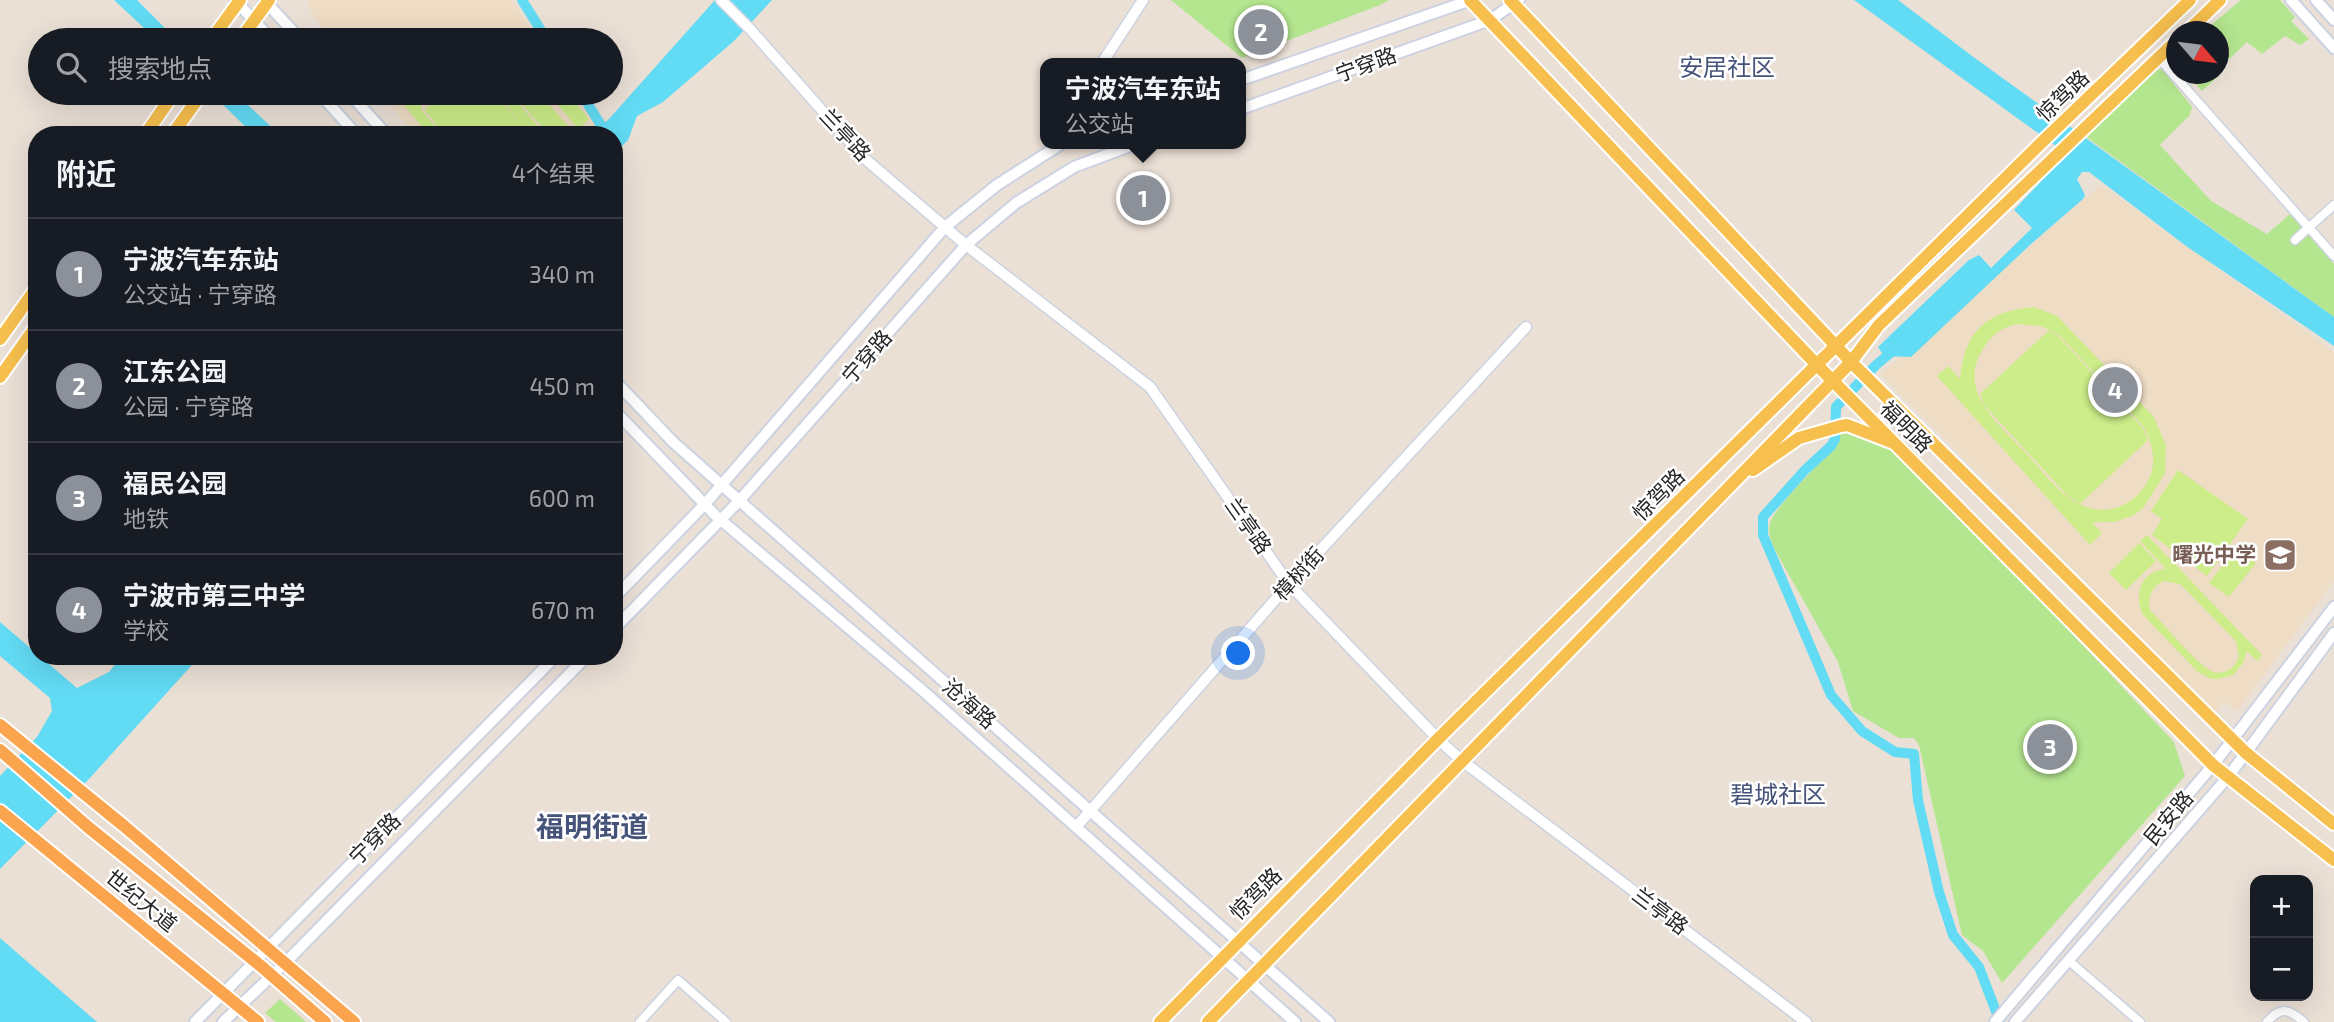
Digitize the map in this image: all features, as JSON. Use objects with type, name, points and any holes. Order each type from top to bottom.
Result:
[{"type":"highway","points":[[0,725],[354,1022]]},
{"type":"highway","name":"世纪大道","points":[[0,750],[88,828],[255,961],[325,1022]]},
{"type":"highway","name":"世纪大道","points":[[0,811],[258,1022]]},
{"type":"main road","name":"福明路","points":[[1471,0],[1817,365],[2213,765],[2334,860]]},
{"type":"main road","name":"宁穿路","points":[[1246,78],[1471,0]]},
{"type":"main road","name":"惊驾路","points":[[1160,1022],[1438,739],[2190,0]]},
{"type":"main road","points":[[2198,21],[2220,0]]},
{"type":"main road","points":[[2291,0],[2334,48]]},
{"type":"main road","points":[[2316,0],[2334,20]]},
{"type":"main road","points":[[220,28],[238,1],[261,28]]},
{"type":"main road","points":[[248,28],[266,1],[290,28]]},
{"type":"main road","name":"福明路","points":[[1515,1],[1851,362],[2246,753],[2334,824]]},
{"type":"main road","name":"宁穿路","points":[[1246,106],[1490,20],[1515,1]]},
{"type":"main road","name":"惊驾路","points":[[1208,1022],[1833,381],[1879,325],[2166,51]]},
{"type":"main road","points":[[151,126],[166,105]]},
{"type":"main road","points":[[178,126],[193,105]]},
{"type":"main road","points":[[330,105],[349,126]]},
{"type":"main road","points":[[360,105],[379,126]]},
{"type":"main road","name":"宁穿路","points":[[623,590],[705,505],[945,227],[997,185],[1052,149]]},
{"type":"main road","name":"宁穿路","points":[[623,620],[722,521],[966,245],[1016,203],[1074,167],[1122,149]]},
{"type":"main road","points":[[0,339],[28,300]]},
{"type":"main road","points":[[0,377],[28,338]]},
{"type":"main road","name":"沧海路","points":[[623,389],[673,442],[1329,1022]]},
{"type":"main road","name":"沧海路","points":[[623,419],[722,521],[922,690],[1295,1022]]},
{"type":"main road","points":[[1730,486],[1799,438],[1841,426],[1847,425],[1896,444]]},
{"type":"main road","name":"民安路","points":[[1995,1022],[2213,765],[2334,607]]},
{"type":"main road","name":"民安路","points":[[2017,1020],[2228,777],[2334,633]]},
{"type":"main road","name":"宁穿路","points":[[195,1022],[547,665]]},
{"type":"main road","points":[[223,1022],[241,1008],[578,665]]},
{"type":"street","name":"兰亭路","points":[[721,0],[864,158],[966,245],[1150,387],[1289,584],[1438,739],[1461,760],[1806,1022]]},
{"type":"street","points":[[1105,58],[1143,0]]},
{"type":"street","points":[[2159,58],[2334,256]]},
{"type":"street","points":[[2295,240],[2334,205]]},
{"type":"street","name":"樟树街","points":[[1077,826],[1289,584],[1526,327]]},
{"type":"street","points":[[2069,961],[2140,1022]]},
{"type":"street","points":[[640,1022],[678,980],[726,1022]]},
{"type":"street","points":[[2267,1022],[2276,1012],[2285,1010],[2304,1022]]},
{"type":"shaded area","points":[[308,0],[512,0],[531,28],[323,28],[311,14]]},
{"type":"shaded area","points":[[390,105],[583,105],[596,124],[594,126],[408,126]]},
{"type":"shaded area","points":[[2101,185],[2334,352],[2334,581],[2237,711],[2223,701],[2215,714],[1881,374]]},
{"type":"green space","points":[[1171,0],[1389,0],[1242,58]]},
{"type":"green space","points":[[2241,0],[2280,0],[2295,17],[2291,21],[2309,39],[2300,45],[2285,36],[2262,54],[2247,42],[2229,59],[2229,21],[2216,21]]},
{"type":"green space","points":[[2162,69],[2166,74],[2166,84],[2174,84],[2192,107],[2190,115],[2160,145],[2211,201],[2267,234],[2290,214],[2334,264],[2334,317],[2085,136],[2150,71]]},
{"type":"green space","points":[[2195,84],[2210,84],[2202,91]]},
{"type":"green space","points":[[404,105],[421,105],[422,111],[435,126],[422,126]]},
{"type":"green space","points":[[430,105],[504,105],[523,126],[437,126],[424,110]]},
{"type":"green space","points":[[506,105],[520,105],[538,126],[523,126]]},
{"type":"green space","points":[[523,105],[550,105],[568,126],[541,126]]},
{"type":"green space","points":[[558,105],[577,105],[589,119],[581,126],[575,126]]},
{"type":"green space","points":[[2034,307],[2057,316],[2154,417],[2166,446],[2165,473],[2144,507],[2134,515],[2115,522],[2092,522],[2102,533],[2090,545],[1937,376],[1948,366],[1960,379],[1967,348],[1981,326],[2003,313]],"holes":[[[2016,324],[2041,326],[2060,336],[2143,426],[2147,434],[2153,456],[2152,471],[2142,490],[2124,505],[2101,510],[2087,508],[2075,502],[2053,484],[1984,406],[1975,379],[1976,364],[1989,340],[2001,330]]]},
{"type":"green space","points":[[2048,331],[2058,336],[2142,427],[2148,440],[2080,504],[2067,495],[1984,405],[1980,394]]},
{"type":"green space","points":[[1840,428],[1895,446],[2174,742],[2185,776],[2002,983],[1983,951],[1962,935],[1919,745],[1914,738],[1899,738],[1853,711],[1838,662],[1775,550],[1770,536],[1769,526],[1773,516],[1836,448]]},
{"type":"green space","points":[[2178,470],[2248,519],[2207,576],[2152,535],[2162,519],[2151,511]]},
{"type":"green space","points":[[2147,535],[2262,655],[2257,661],[2247,651],[2243,663],[2233,675],[2211,679],[2198,672],[2143,615],[2139,599],[2142,585],[2151,574],[2166,569],[2140,541]],"holes":[[[2164,581],[2180,584],[2236,641],[2239,657],[2229,670],[2217,673],[2207,668],[2150,610],[2150,596],[2156,586]]]},
{"type":"green space","points":[[2139,543],[2156,561],[2126,590],[2109,573]]},
{"type":"green space","points":[[2236,548],[2256,563],[2229,597],[2209,583]]},
{"type":"green space","points":[[280,999],[306,1022],[276,1022],[265,1013]]},
{"type":"water","points":[[114,0],[137,0],[165,28],[144,28]]},
{"type":"water","points":[[715,0],[772,0],[734,41],[663,102],[637,116],[628,140],[623,145],[623,126],[600,126]]},
{"type":"water","points":[[1854,0],[1898,0],[2334,317],[2334,346],[2186,246],[2089,172],[2082,172],[2077,179],[2085,195],[2083,199],[1911,357],[1884,356],[1878,347],[1969,260],[1979,255],[1991,268],[2032,228],[2014,210],[2067,154]]},
{"type":"water","points":[[223,105],[248,105],[270,126],[245,126]]},
{"type":"water","points":[[0,622],[28,646],[28,665],[50,665],[77,688],[109,672],[115,665],[192,665],[89,779],[0,869],[0,776],[37,737],[52,711],[50,698],[0,656]]},
{"type":"water","points":[[0,938],[97,1022],[0,1022]]},
{"type":"waterway","points":[[522,0],[540,28]]},
{"type":"waterway","points":[[588,105],[601,126]]},
{"type":"waterway","points":[[1894,350],[1836,407],[1835,439],[1763,517],[1763,535],[1831,695],[1862,731],[1895,752],[1914,754],[1918,800],[1939,892],[1953,935],[1979,967],[2000,1022]]},
{"type":"place","name":"江东公园","points":[[1261,32]]},
{"type":"place","name":"宁波汽车东站","points":[[1143,198]]},
{"type":"place","name":"宁波市第三中学","points":[[2115,390]]},
{"type":"place","name":"曙光中学","points":[[2280,555]]},
{"type":"place","name":"福民公园","points":[[2050,747]]},
{"type":"district","name":"安居社区","points":[[1727,68]]},
{"type":"district","name":"碧城社区","points":[[1778,795]]},
{"type":"district","name":"福明街道","points":[[592,827]]}]
